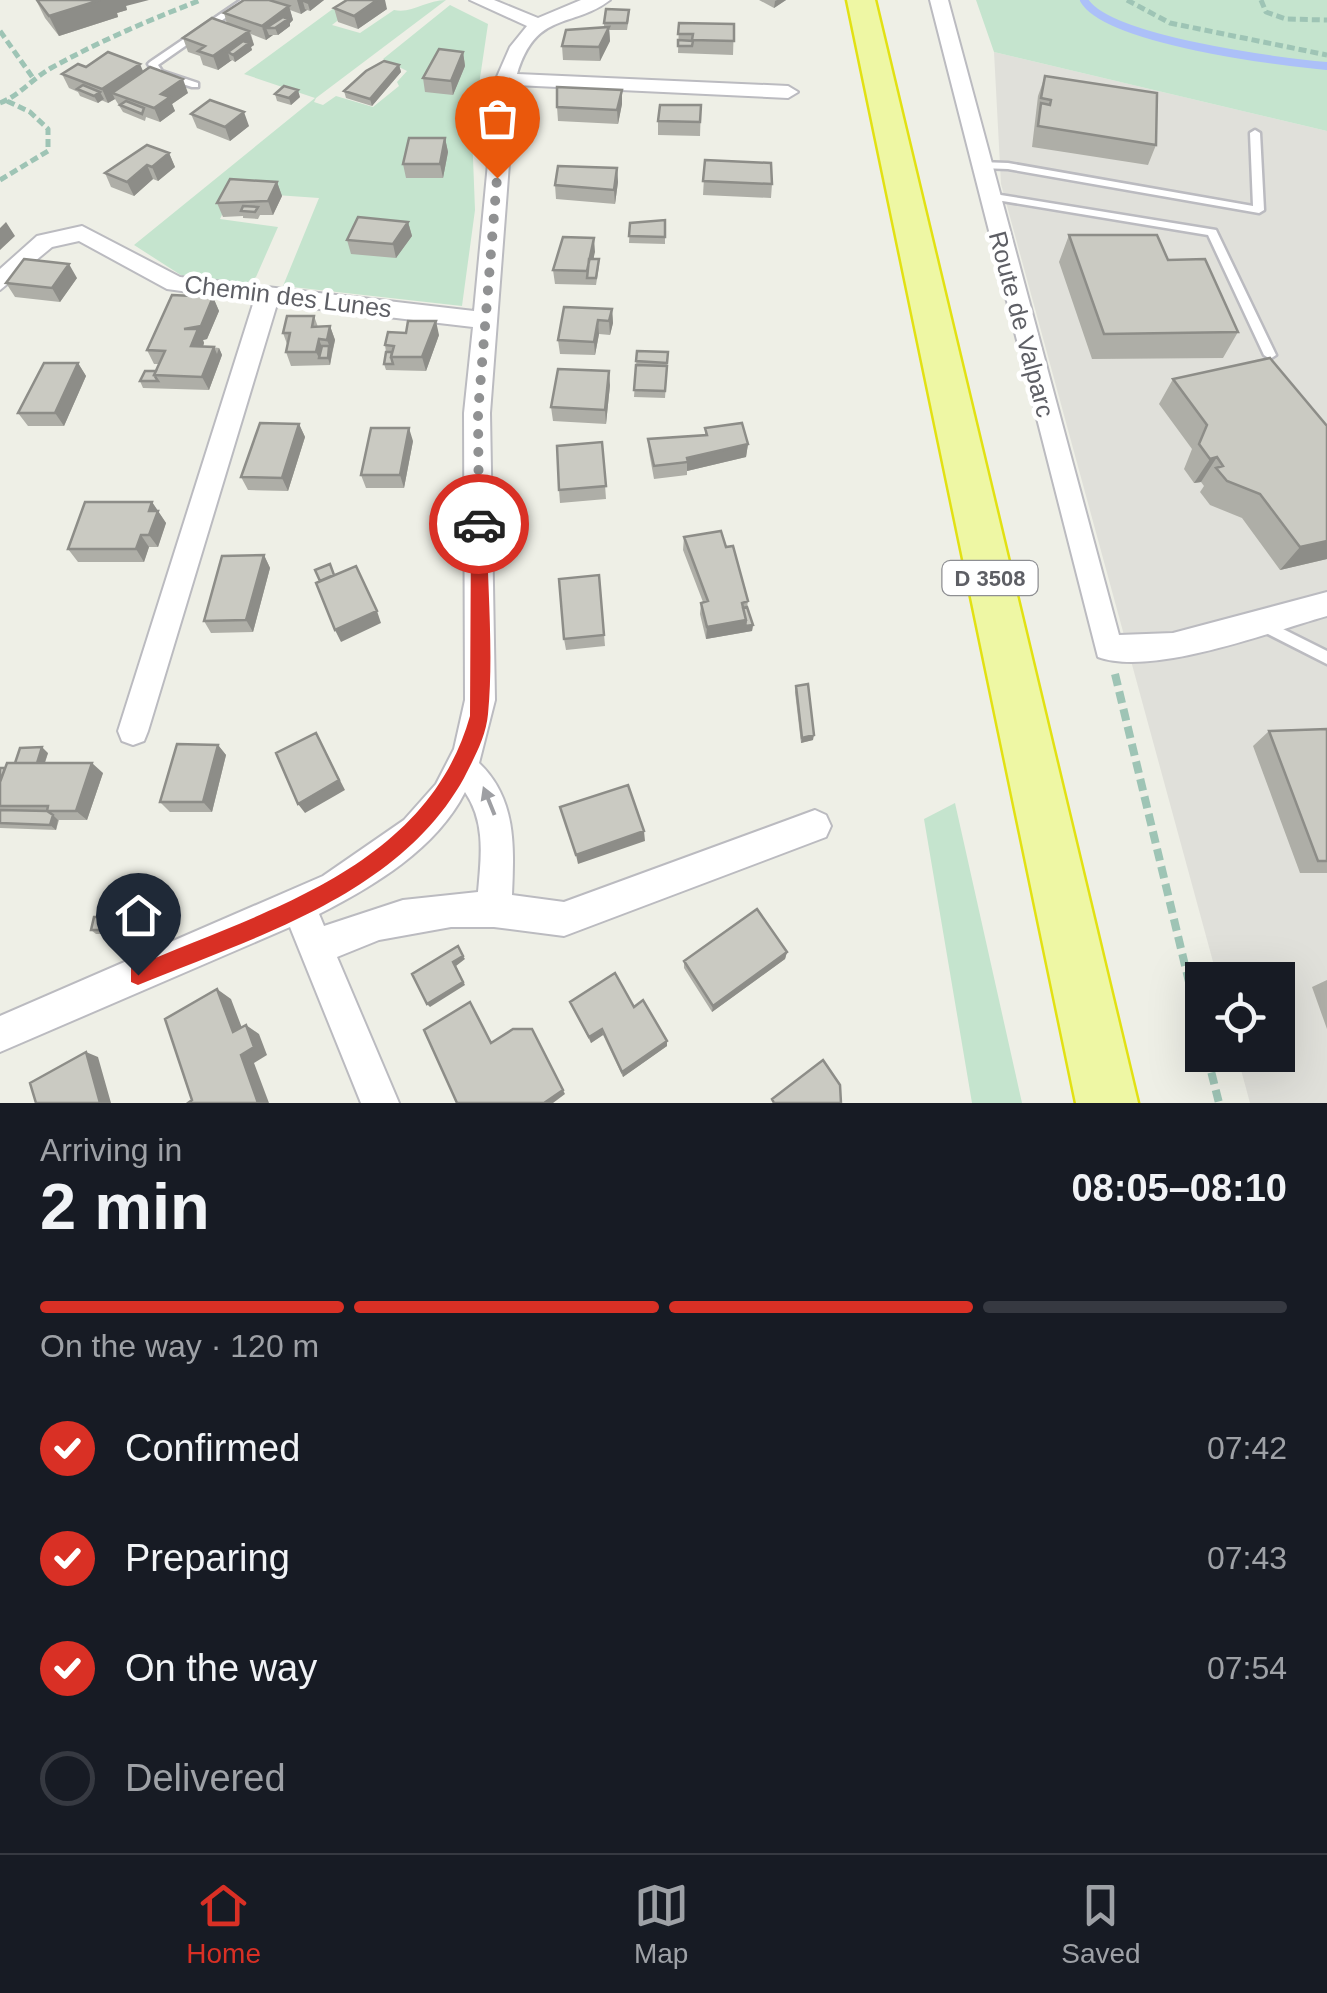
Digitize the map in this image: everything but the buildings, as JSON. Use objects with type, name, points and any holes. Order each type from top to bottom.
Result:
[{"type":"highway","name":"D 3508","points":[[861,0],[1108,1103]]},
{"type":"street","points":[[478,0],[536,24]]},
{"type":"street","points":[[0,1034],[299,907],[380,863],[439,804],[461,767],[476,732],[480,700],[477,424],[506,79],[521,38],[536,24],[600,0]]},
{"type":"street","name":"Route de Valparc","points":[[940,0],[1108,648]]},
{"type":"street","points":[[506,79],[788,92]]},
{"type":"street","name":"Chemin des Lunes","points":[[0,282],[45,241],[82,233],[176,284],[485,320]]},
{"type":"street","points":[[134,731],[268,294]]},
{"type":"street","points":[[1108,648],[1173,646],[1327,604]]},
{"type":"street","points":[[461,767],[482,784],[495,810],[494,910]]},
{"type":"street","points":[[318,948],[350,929],[368,925],[494,910],[530,919],[564,919],[815,826]]},
{"type":"street","points":[[299,907],[380,1103]]},
{"type":"lane","points":[[194,85],[158,73],[152,64],[247,0]]},
{"type":"lane","points":[[980,165],[1008,166],[1259,210],[1254,133]]},
{"type":"lane","points":[[988,196],[1212,232],[1270,354]]},
{"type":"lane","points":[[1260,624],[1327,658]]},
{"type":"path","points":[[3,102],[33,78],[112,34],[201,0]]},
{"type":"path","points":[[1127,0],[1170,23],[1327,54]]},
{"type":"path","points":[[1261,0],[1266,12],[1286,19],[1327,20]]},
{"type":"path","points":[[0,32],[33,78]]},
{"type":"path","points":[[0,180],[18,173],[48,151],[48,129],[30,112],[3,102]]},
{"type":"path","points":[[1108,648],[1185,966]]},
{"type":"path","points":[[1211,1072],[1219,1103]]},
{"type":"shaded area","points":[[994,52],[1327,131],[1327,1103],[1250,1103],[1242,1072],[1295,1072],[1295,962],[1213,962],[1001,184]]},
{"type":"green space","points":[[345,0],[364,0],[332,25],[360,33],[394,10],[446,0],[316,98],[314,102],[323,105],[336,96],[373,107],[399,86],[397,82],[407,71],[383,59],[450,5],[488,24],[472,132],[475,210],[462,306],[283,286],[319,198],[233,192],[220,219],[278,227],[256,277],[246,283],[187,279],[134,245],[315,98],[244,74]]},
{"type":"green space","points":[[976,0],[1327,0],[1327,131],[994,52]]},
{"type":"green space","points":[[955,803],[1022,1103],[972,1103],[924,819]]},
{"type":"waterway","points":[[1084,0],[1099,14],[1158,37],[1235,54],[1327,66]]},
{"type":"way so far","points":[[479,524],[478,413],[497,178]]},
{"type":"route","points":[[138,975],[342,886],[380,863],[439,804],[470,748],[479,716],[479,524]]}]
